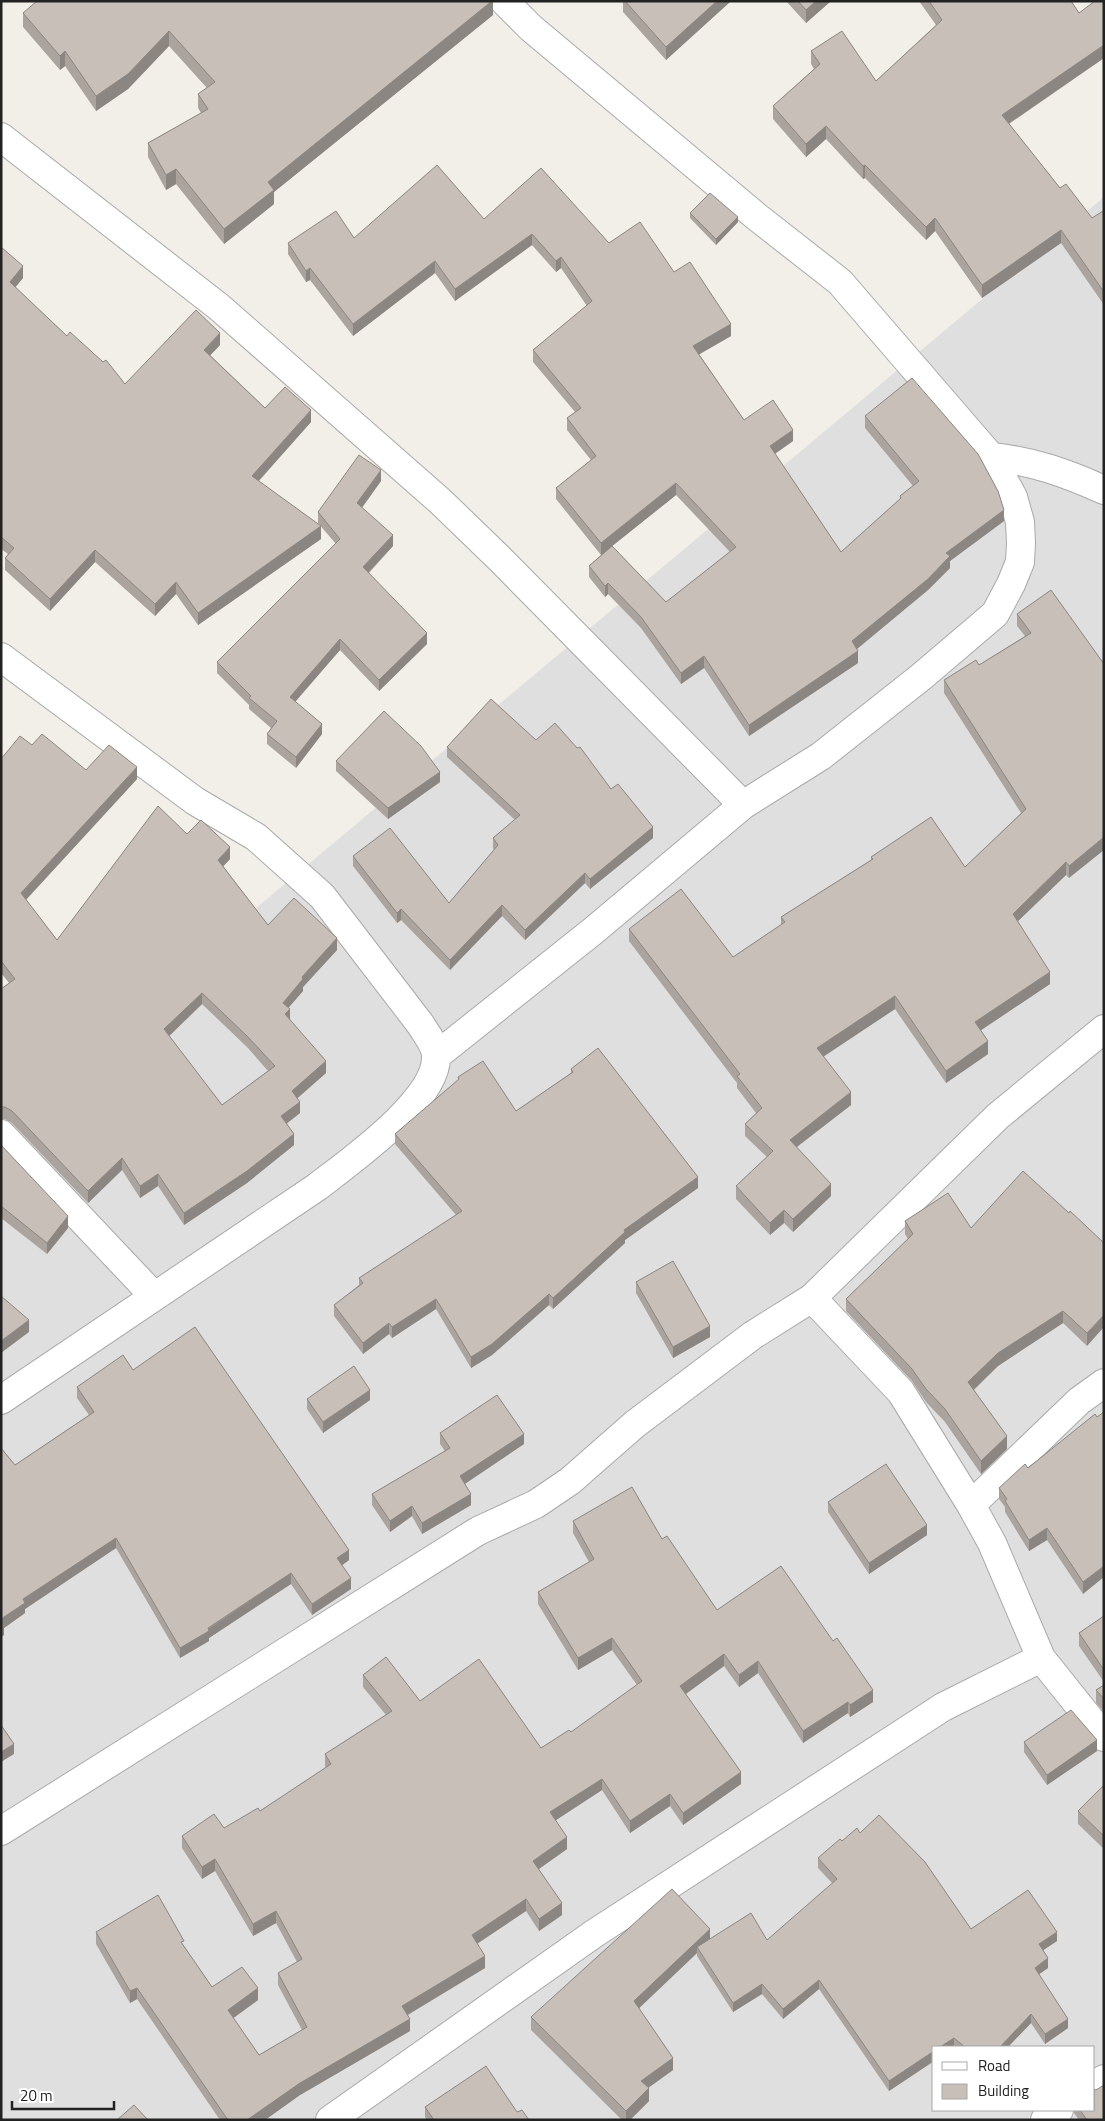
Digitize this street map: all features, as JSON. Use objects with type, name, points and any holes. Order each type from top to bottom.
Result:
[{"type":"street","points":[[436,1056],[593,931],[743,805],[821,756],[921,677],[995,614],[1020,562],[1022,543],[1020,522],[1013,497],[991,458],[840,282],[742,204],[531,28],[504,1]]},
{"type":"street","points":[[1,137],[219,307],[440,501],[743,805]]},
{"type":"street","points":[[991,458],[1014,460],[1064,472],[1104,490]]},
{"type":"street","points":[[1,657],[195,801],[256,837],[322,896],[421,1025],[434,1046],[436,1056],[425,1087],[394,1124],[317,1187],[1,1400]]},
{"type":"street","points":[[1,1831],[478,1531],[536,1504],[570,1481],[635,1424],[753,1335],[812,1298],[998,1116],[1104,1029]]},
{"type":"street","points":[[1,1134],[154,1296]]},
{"type":"street","points":[[812,1298],[901,1392],[971,1505],[992,1543],[1040,1658],[1104,1737]]},
{"type":"street","points":[[971,1505],[1079,1401],[1104,1383]]},
{"type":"street","points":[[330,2120],[595,1933],[926,1717],[1040,1658]]},
{"type":"street","points":[[1045,2120],[1058,2111]]},
{"type":"shaded area","points":[[1104,197],[1104,2120],[1,2120],[1,1122]]},
{"type":"building","points":[[37,1],[492,1],[268,182],[274,190],[224,229],[176,169],[166,175],[148,143],[208,109],[198,94],[215,82],[169,31],[128,74],[96,96],[65,51],[60,56],[23,13]]},
{"type":"building","points":[[625,1],[717,1],[666,47]]},
{"type":"building","points":[[798,1],[816,1],[806,10]]},
{"type":"building","points":[[929,1],[1071,1],[1079,13],[1095,1],[1104,1],[1104,45],[1002,115],[1060,188],[1066,184],[1092,218],[1104,212],[1104,292],[1061,230],[982,285],[935,218],[926,227],[865,165],[863,166],[826,126],[806,144],[773,106],[820,64],[811,51],[842,31],[876,81],[942,20]]},
{"type":"building","points":[[437,165],[484,219],[541,168],[609,243],[640,222],[674,272],[690,262],[731,324],[693,346],[744,420],[773,400],[793,430],[770,446],[841,552],[901,498],[900,496],[919,481],[865,416],[912,378],[978,454],[998,491],[1004,510],[946,553],[950,556],[928,579],[852,641],[858,651],[749,725],[704,656],[681,673],[641,617],[608,583],[605,586],[589,566],[612,546],[666,602],[736,547],[676,483],[601,543],[556,488],[596,456],[567,418],[581,408],[533,350],[592,301],[561,257],[556,261],[532,234],[455,289],[435,261],[353,324],[310,268],[306,271],[288,243],[336,211],[354,238]]},
{"type":"building","points":[[710,193],[738,217],[716,239],[690,213]]},
{"type":"building","points":[[1,247],[23,266],[10,282],[67,336],[70,332],[103,362],[106,360],[125,384],[196,310],[220,333],[204,350],[265,408],[285,387],[311,410],[252,476],[321,526],[198,613],[176,582],[155,604],[95,550],[50,599],[5,558],[14,548],[1,537]]},
{"type":"building","points":[[359,455],[381,470],[357,503],[393,535],[363,567],[427,633],[379,680],[340,639],[290,697],[322,724],[296,757],[267,734],[277,721],[249,698],[251,696],[217,662],[340,539],[318,512]]},
{"type":"building","points":[[1051,590],[1104,664],[1104,837],[1069,866],[1066,862],[1013,914],[1050,972],[975,1022],[988,1041],[946,1071],[895,996],[817,1048],[851,1092],[790,1140],[831,1184],[793,1219],[784,1210],[770,1223],[736,1186],[773,1151],[745,1124],[762,1108],[737,1076],[740,1074],[629,929],[681,889],[733,957],[785,922],[781,917],[873,859],[871,857],[931,817],[965,867],[1026,809],[944,680],[976,660],[979,665],[1031,633],[1017,614]]},
{"type":"building","points":[[491,699],[536,740],[555,723],[577,748],[580,747],[611,789],[618,784],[653,827],[590,879],[585,873],[525,930],[502,905],[450,960],[401,909],[397,913],[353,856],[390,828],[449,903],[498,845],[493,838],[520,815],[447,747]]},
{"type":"building","points":[[384,711],[421,746],[440,772],[388,808],[336,761]]},
{"type":"building","points":[[42,734],[86,770],[109,745],[137,767],[21,893],[57,940],[158,806],[187,834],[201,820],[230,847],[218,860],[268,925],[294,898],[337,938],[302,977],[303,979],[283,1003],[290,1009],[285,1014],[326,1061],[292,1091],[300,1102],[281,1116],[294,1134],[247,1171],[184,1213],[158,1174],[140,1186],[122,1158],[88,1191],[12,1111],[1,1107],[1,989],[15,979],[1,961],[1,759],[20,736],[32,745]],"holes":[[[202,993],[275,1066],[222,1105],[164,1029]]]},
{"type":"building","points":[[598,1048],[698,1177],[624,1230],[625,1232],[553,1298],[549,1294],[492,1344],[471,1357],[436,1299],[392,1327],[389,1323],[363,1343],[334,1305],[363,1283],[359,1278],[462,1211],[395,1134],[459,1079],[458,1077],[483,1061],[516,1111],[573,1072],[571,1069]]},
{"type":"building","points":[[1,1145],[68,1216],[47,1243],[1,1206]]},
{"type":"building","points":[[1023,1171],[1104,1243],[1104,1315],[1087,1333],[1063,1311],[998,1353],[968,1382],[1007,1436],[981,1461],[945,1409],[926,1389],[912,1369],[846,1299],[913,1234],[905,1221],[948,1193],[971,1228]]},
{"type":"building","points":[[673,1261],[710,1326],[673,1347],[636,1282]]},
{"type":"building","points":[[1,1296],[29,1320],[1,1341]]},
{"type":"building","points":[[195,1327],[349,1550],[337,1558],[351,1578],[312,1604],[291,1573],[208,1628],[209,1631],[180,1648],[116,1538],[23,1599],[25,1603],[1,1619],[1,1448],[15,1465],[94,1412],[77,1387],[123,1355],[133,1370]]},
{"type":"building","points":[[354,1366],[370,1390],[323,1422],[307,1399]]},
{"type":"building","points":[[497,1395],[524,1434],[460,1476],[471,1494],[422,1523],[412,1506],[390,1521],[372,1494],[450,1448],[440,1433]]},
{"type":"building","points":[[1104,1412],[1104,1566],[1083,1582],[1047,1528],[1029,1540],[999,1488],[1025,1464],[1028,1468],[1095,1414],[1097,1417]]},
{"type":"building","points":[[886,1464],[927,1525],[869,1563],[828,1502]]},
{"type":"building","points":[[632,1487],[662,1539],[667,1536],[717,1610],[781,1566],[833,1641],[837,1638],[873,1690],[850,1705],[848,1702],[803,1731],[758,1661],[739,1675],[724,1654],[680,1686],[741,1772],[683,1813],[670,1794],[630,1821],[602,1779],[550,1812],[567,1837],[533,1861],[562,1903],[539,1919],[526,1899],[472,1935],[485,1956],[402,2006],[410,2019],[300,2083],[247,2120],[228,2120],[137,1988],[130,1991],[96,1932],[158,1895],[184,1941],[181,1942],[212,1987],[242,1967],[258,1988],[228,2010],[259,2055],[307,2027],[278,1973],[302,1959],[276,1911],[253,1924],[215,1859],[202,1867],[182,1836],[214,1814],[224,1828],[258,1808],[260,1811],[331,1764],[325,1754],[392,1711],[363,1675],[386,1657],[420,1701],[479,1659],[541,1748],[569,1730],[571,1732],[642,1681],[612,1638],[578,1658],[538,1592],[594,1559],[573,1521]]},
{"type":"building","points":[[1104,1616],[1104,1670],[1079,1633]]},
{"type":"building","points":[[1104,1685],[1104,1699],[1096,1690]]},
{"type":"building","points":[[1071,1710],[1097,1740],[1047,1775],[1024,1742]]},
{"type":"building","points":[[1,1725],[14,1744],[1,1752]]},
{"type":"building","points":[[1104,1785],[1104,1836],[1078,1811]]},
{"type":"building","points":[[879,1815],[925,1862],[971,1929],[1028,1890],[1057,1932],[1039,1944],[1048,1958],[1035,1968],[1068,2019],[1045,2034],[1031,2014],[1001,2046],[964,2046],[954,2038],[942,2046],[932,2046],[932,2052],[889,2081],[819,1980],[783,2009],[762,1984],[733,2003],[697,1947],[751,1913],[767,1940],[837,1879],[818,1858],[840,1839],[842,1841],[857,1828],[860,1833]]},
{"type":"building","points":[[672,1889],[710,1929],[634,2001],[673,2058],[641,2081],[649,2088],[626,2111],[531,2017]]},
{"type":"building","points":[[486,2066],[517,2112],[522,2110],[529,2120],[434,2120],[425,2107]]},
{"type":"building","points":[[1104,2085],[1104,2120],[1087,2120],[1081,2111],[1095,2111],[1096,2090]]},
{"type":"building","points":[[134,2105],[148,2120],[117,2120]]}]
